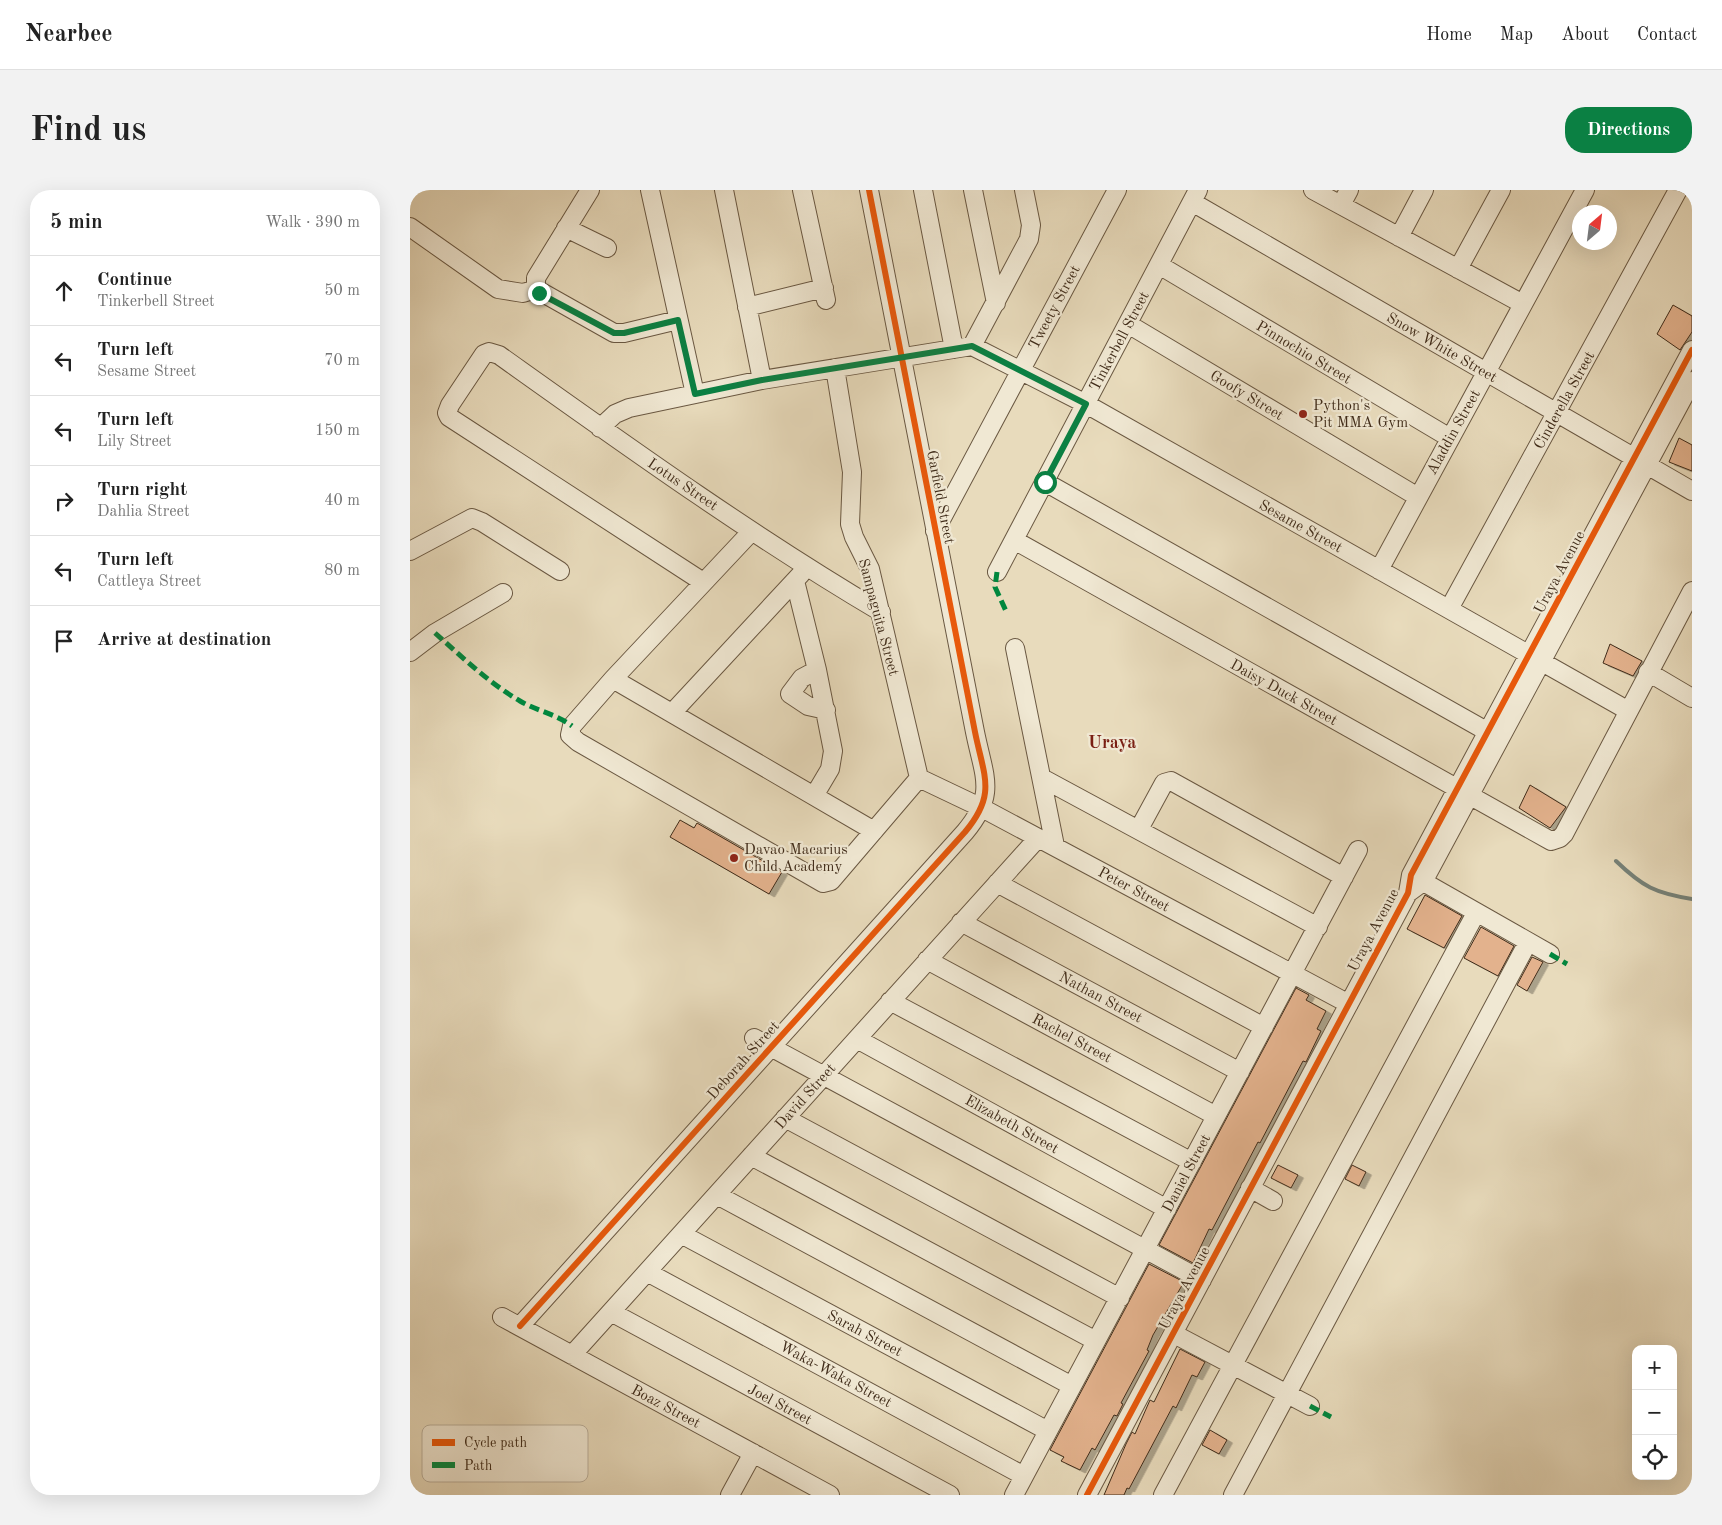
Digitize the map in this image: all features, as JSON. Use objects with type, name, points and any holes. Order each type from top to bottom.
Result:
[{"type":"street","points":[[536,289],[536,278],[590,190]]},
{"type":"street","points":[[650,190],[695,394]]},
{"type":"street","points":[[724,190],[762,380]]},
{"type":"street","points":[[748,307],[825,294],[802,190]]},
{"type":"street","name":"Garfield Street","points":[[869,190],[986,788],[982,808]]},
{"type":"street","points":[[923,190],[954,349]]},
{"type":"street","points":[[973,190],[996,303]]},
{"type":"street","points":[[600,428],[621,411],[695,394],[762,380],[972,346],[1031,235],[1031,225],[1024,190]]},
{"type":"street","name":"Tweety Street","points":[[935,531],[1117,190]]},
{"type":"street","points":[[1313,190],[1345,198],[1399,236],[1523,304]]},
{"type":"street","points":[[1399,236],[1424,190]]},
{"type":"street","points":[[1458,269],[1501,190]]},
{"type":"street","name":"Aladdin Street","points":[[1379,570],[1585,190]]},
{"type":"street","name":"Cinderella Street","points":[[1449,609],[1678,190]]},
{"type":"street","name":"Snow White Street","points":[[1195,196],[1486,372],[1692,491]]},
{"type":"street","name":"Tinkerbell Street","points":[[997,572],[1195,196]]},
{"type":"street","points":[[410,226],[498,288],[523,293],[536,289],[614,333],[624,333],[678,320]]},
{"type":"street","points":[[566,228],[608,248]]},
{"type":"street","name":"Pinnochio Street","points":[[1159,265],[1450,438]]},
{"type":"street","name":"Goofy Street","points":[[1128,324],[1418,498]]},
{"type":"street","name":"Sesame Street","points":[[972,346],[1086,404],[1627,710]]},
{"type":"street","name":"Uraya Avenue","points":[[1682,396],[1692,350]]},
{"type":"street","name":"Lotus Street","points":[[703,582],[452,420],[447,413],[450,405],[481,358],[489,352],[499,355],[600,428],[752,531],[800,575],[881,612]]},
{"type":"street","name":"Sampaguita Street","points":[[835,368],[852,472],[850,524],[854,537],[870,569],[918,778]]},
{"type":"street","name":"Uraya Avenue","points":[[1087,1495],[1641,461],[1692,381]]},
{"type":"street","points":[[1045,482],[1494,736]]},
{"type":"street","points":[[410,551],[468,518],[472,518],[482,522],[560,571]]},
{"type":"street","points":[[752,531],[612,679],[572,726],[570,735],[586,747],[825,883],[831,881],[918,778]]},
{"type":"street","name":"Daisy Duck Street","points":[[1014,540],[1546,840],[1556,840],[1564,834],[1627,710]]},
{"type":"street","points":[[800,575],[826,710],[833,759],[814,796]]},
{"type":"street","points":[[672,714],[800,575]]},
{"type":"street","points":[[1627,710],[1692,591]]},
{"type":"street","points":[[410,652],[448,625],[503,593]]},
{"type":"street","points":[[1015,648],[1055,846]]},
{"type":"street","points":[[817,670],[802,678],[783,695],[808,706],[826,710]]},
{"type":"street","points":[[1648,672],[1692,698]]},
{"type":"street","points":[[612,679],[874,831]]},
{"type":"street","name":"Peter Street","points":[[918,778],[982,808],[1055,846],[1349,1004]]},
{"type":"street","points":[[1042,778],[1318,927]]},
{"type":"street","points":[[1139,829],[1164,783],[1171,781],[1344,877]]},
{"type":"street","name":"Deborah Street","points":[[520,1326],[965,832],[982,808]]},
{"type":"street","name":"David Street","points":[[572,1355],[1038,838]]},
{"type":"street","name":"Daniel Street","points":[[1014,1495],[1358,850]]},
{"type":"street","points":[[1417,878],[1550,954]]},
{"type":"street","points":[[997,883],[1264,1027]]},
{"type":"street","points":[[1163,1495],[1476,912]]},
{"type":"street","name":"Nathan Street","points":[[961,922],[1240,1072]]},
{"type":"street","points":[[1233,1495],[1528,942]]},
{"type":"street","name":"Rachel Street","points":[[927,960],[1216,1116]]},
{"type":"street","points":[[890,1002],[1192,1162]]},
{"type":"street","points":[[754,1038],[1202,1280]]},
{"type":"street","name":"Elizabeth Street","points":[[857,1039],[1167,1209]]},
{"type":"street","points":[[785,1118],[1120,1298]]},
{"type":"street","points":[[751,1156],[1096,1341]]},
{"type":"street","points":[[1250,1188],[1273,1200]]},
{"type":"street","points":[[716,1195],[1072,1386]]},
{"type":"street","name":"Sarah Street","points":[[681,1234],[1048,1431]]},
{"type":"street","name":"Waka-Waka Street","points":[[647,1272],[1024,1476]]},
{"type":"street","name":"Joel Street","points":[[611,1312],[950,1495]]},
{"type":"street","name":"Boaz Street","points":[[502,1317],[830,1495]]},
{"type":"street","points":[[1174,1334],[1310,1406]]},
{"type":"street","points":[[730,1495],[753,1453]]},
{"type":"building","points":[[1673,305],[1692,316],[1692,332],[1680,350],[1657,334]]},
{"type":"building","points":[[1679,438],[1692,445],[1692,471],[1669,462]]},
{"type":"building","points":[[1610,644],[1642,661],[1633,676],[1603,663]]},
{"type":"building","points":[[1530,785],[1566,807],[1550,828],[1519,808]]},
{"type":"building","name":"Davao Macarius Child Academy","points":[[680,820],[694,828],[697,823],[782,872],[769,894],[670,837]]},
{"type":"building","points":[[1425,895],[1462,916],[1444,948],[1407,929]]},
{"type":"building","points":[[1481,927],[1514,946],[1498,976],[1464,958]]},
{"type":"building","points":[[1532,957],[1543,962],[1527,991],[1517,985]]},
{"type":"building","points":[[1296,988],[1309,995],[1306,1000],[1326,1011],[1317,1029],[1321,1031],[1306,1062],[1303,1061],[1260,1143],[1258,1142],[1212,1230],[1209,1229],[1193,1263],[1159,1245]]},
{"type":"building","points":[[1278,1165],[1298,1175],[1291,1188],[1271,1178]]},
{"type":"building","points":[[1352,1165],[1366,1172],[1359,1186],[1345,1179]]},
{"type":"building","points":[[1149,1264],[1184,1282],[1153,1335],[1147,1350],[1149,1351],[1121,1403],[1123,1404],[1117,1416],[1114,1415],[1095,1450],[1092,1448],[1080,1470],[1061,1461],[1064,1457],[1050,1450]]},
{"type":"building","points":[[1180,1349],[1205,1362],[1197,1377],[1192,1375],[1176,1408],[1173,1406],[1129,1489],[1127,1488],[1124,1495],[1104,1495],[1132,1432],[1135,1434],[1150,1400],[1154,1402]]},
{"type":"building","points":[[1210,1430],[1227,1440],[1219,1454],[1202,1445]]},
{"type":"waterway","points":[[1616,861],[1650,888],[1692,899]]},
{"type":"marked path","points":[[997,572],[995,587],[1006,611]]},
{"type":"marked path","points":[[435,633],[497,686],[526,704],[560,718],[572,726]]},
{"type":"marked path","points":[[1550,954],[1567,964]]},
{"type":"marked path","points":[[1310,1406],[1331,1417]]},
{"type":"cycle path","points":[[520,1326],[965,832],[975,819],[985,796],[984,773],[869,190]]},
{"type":"cycle path","points":[[1087,1495],[1408,893],[1411,875],[1692,350]]},
{"type":"place","name":"Python's Pit MMA Gym","points":[[1303,414]]},
{"type":"place","name":"Davao Macarius Child Academy","points":[[734,858]]},
{"type":"district","name":"Uraya","points":[[1112,742]]},
{"type":"route","points":[[539,293],[603,329],[614,333],[624,333],[678,320],[695,394],[762,380],[972,346],[1086,404],[1045,482]]}]
